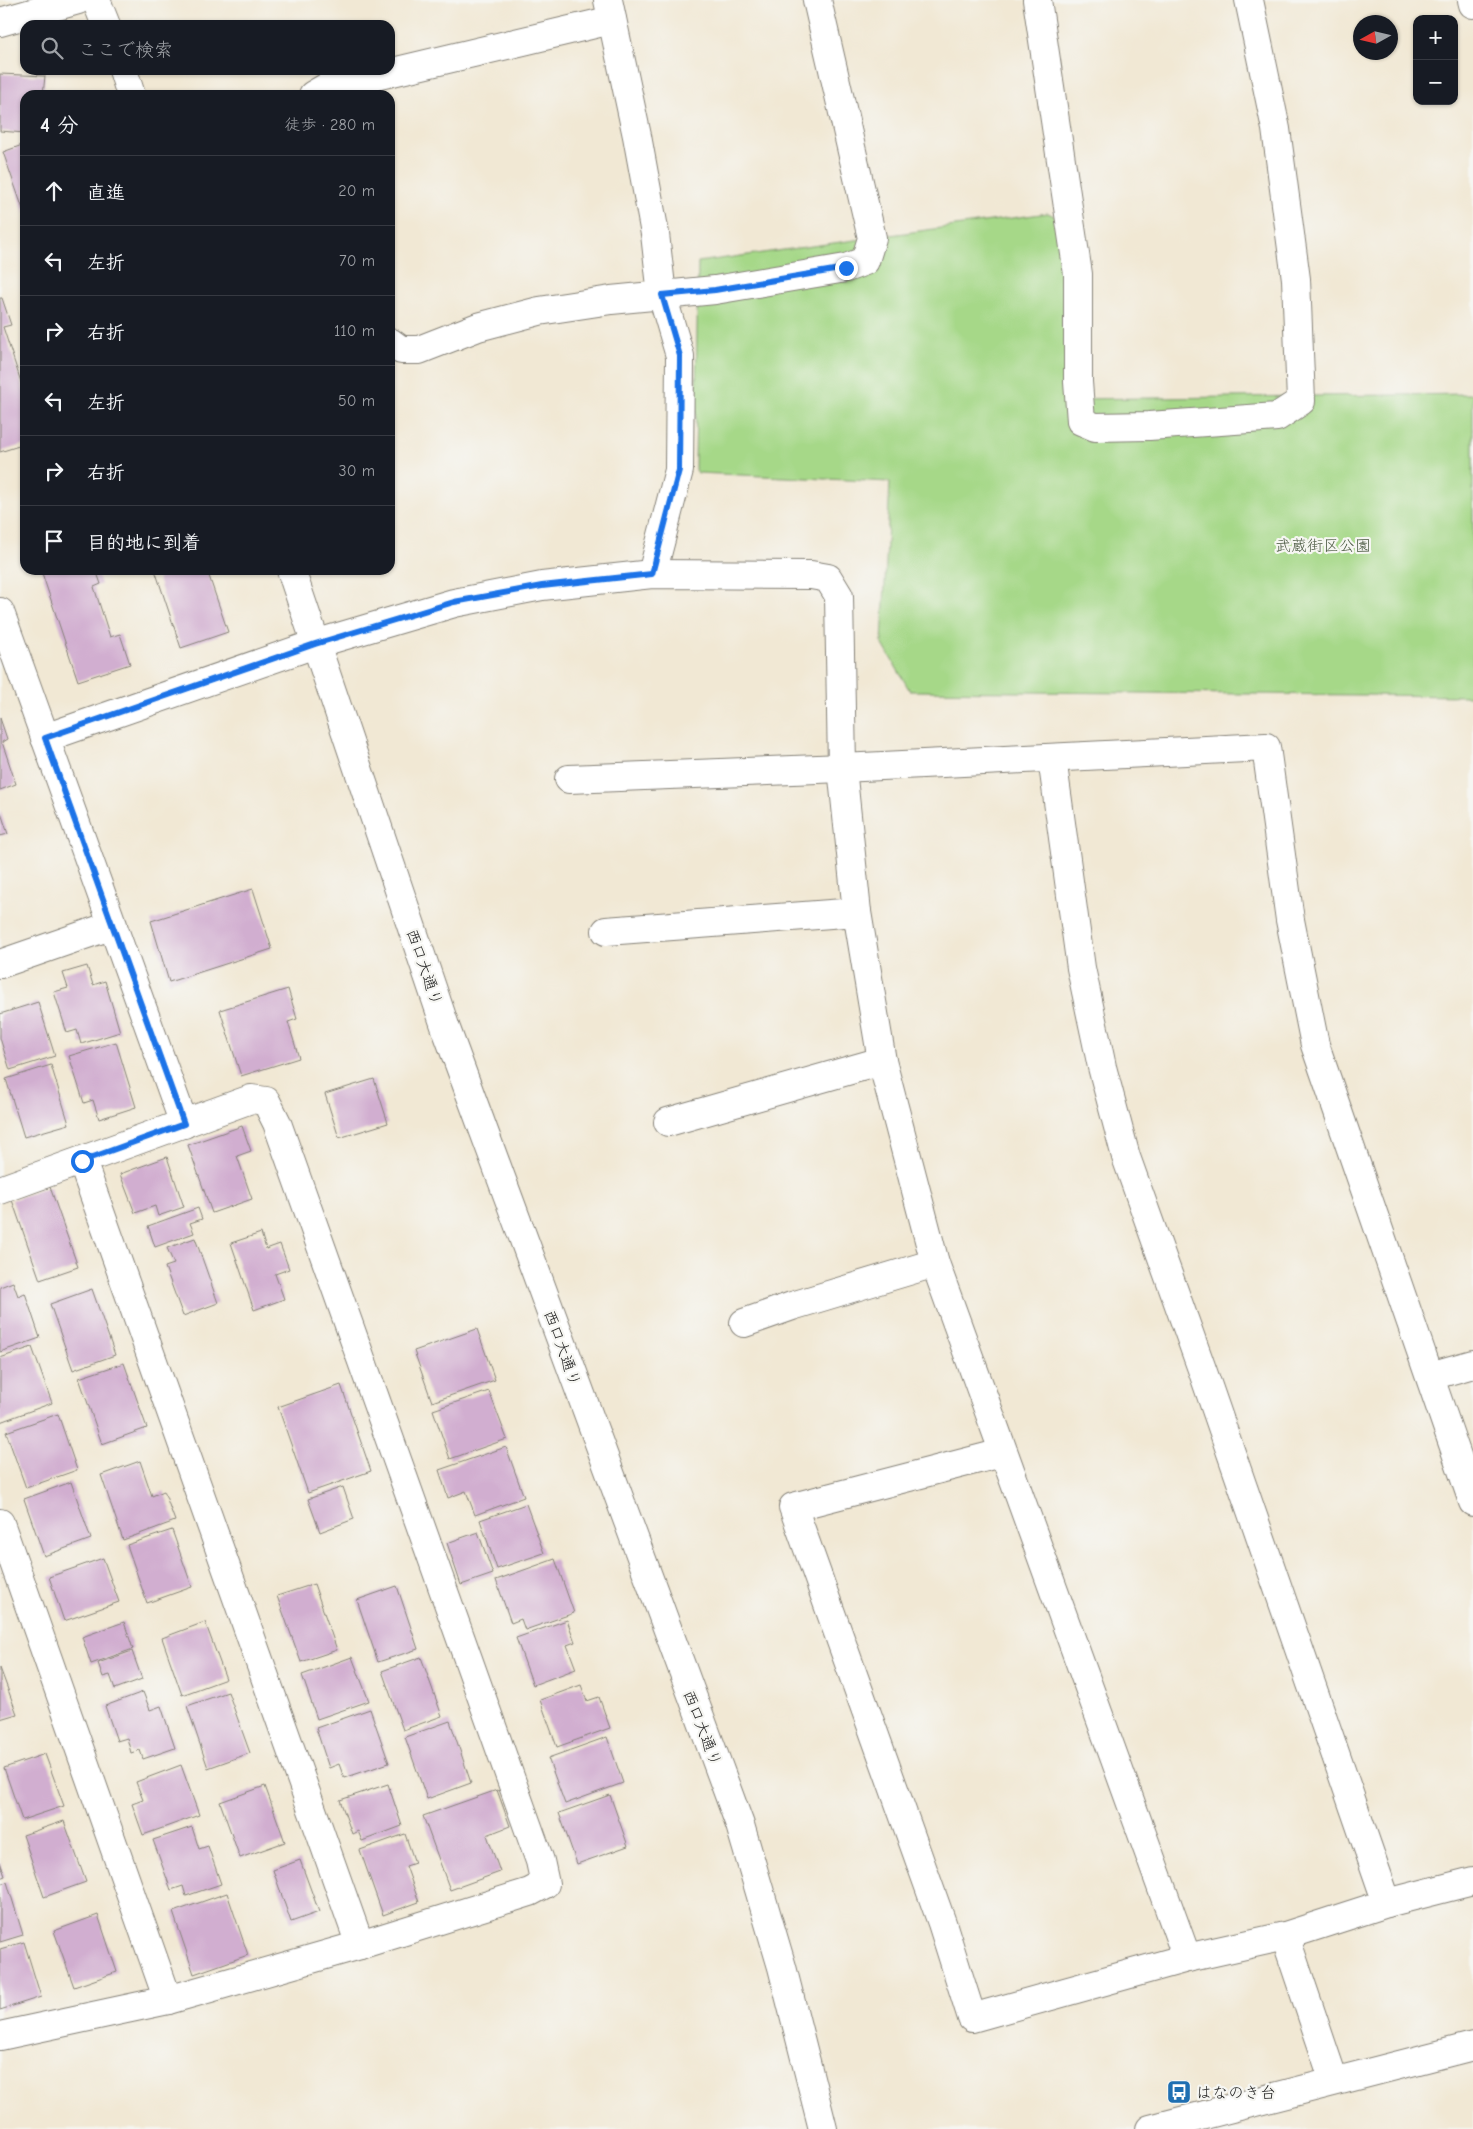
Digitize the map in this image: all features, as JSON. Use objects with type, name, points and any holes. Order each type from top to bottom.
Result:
[{"type":"street","points":[[0,22],[78,0]]},
{"type":"street","points":[[96,0],[104,20]]},
{"type":"street","points":[[395,346],[401,350],[419,350],[478,327],[539,310],[611,300],[715,290],[837,270],[865,261],[872,238],[817,0]]},
{"type":"street","points":[[1037,0],[1078,274],[1078,382],[1081,421],[1095,427],[1149,426],[1277,417],[1301,401],[1296,280],[1276,130],[1250,0]]},
{"type":"street","points":[[395,69],[610,10],[639,146],[655,234],[662,295],[680,356],[679,470],[652,574]]},
{"type":"street","points":[[124,75],[129,90]]},
{"type":"street","points":[[322,90],[372,75]]},
{"type":"street","points":[[45,738],[315,644],[454,602],[542,586],[652,574],[811,575],[828,578],[839,596],[842,768],[857,912],[882,1061],[935,1263],[1002,1453],[1066,1624],[1186,1958]]},
{"type":"street","name":"西口大通り","points":[[292,575],[445,1026],[740,1826],[782,1967],[822,2129]]},
{"type":"street","points":[[0,612],[184,1124]]},
{"type":"street","points":[[570,779],[842,768],[1266,747],[1290,920],[1315,1045],[1473,1502]]},
{"type":"street","points":[[1052,758],[1081,968],[1102,1067],[1126,1157],[1203,1372],[1387,1903]]},
{"type":"street","points":[[606,931],[857,912]]},
{"type":"street","points":[[0,964],[113,925]]},
{"type":"street","points":[[668,1122],[882,1061]]},
{"type":"street","points":[[0,1190],[251,1098],[266,1101],[277,1123],[530,1833],[545,1884],[530,1892],[360,1945],[168,2000],[0,2036]]},
{"type":"street","points":[[82,1161],[360,1945]]},
{"type":"street","points":[[744,1323],[792,1306],[935,1263]]},
{"type":"street","points":[[1430,1376],[1473,1364]]},
{"type":"street","points":[[1002,1453],[793,1507],[942,1923],[972,2018],[1186,1958],[1285,1936],[1387,1903],[1473,1880]]},
{"type":"street","points":[[0,1523],[168,2000]]},
{"type":"street","points":[[1285,1936],[1334,2081]]},
{"type":"street","points":[[1150,2129],[1473,2046]]},
{"type":"green space","name":"武蔵街区公園","points":[[1048,213],[1067,222],[1070,399],[1473,394],[1473,696],[910,691],[882,643],[890,482],[698,473],[695,468],[698,262]]},
{"type":"building","points":[[0,74],[45,76],[44,90],[20,90],[20,133],[0,131]]},
{"type":"building","points":[[20,146],[20,201],[3,152]]},
{"type":"building","points":[[0,298],[2,298],[11,325],[3,327],[20,379],[20,446],[0,452]]},
{"type":"building","points":[[43,575],[98,575],[101,584],[94,587],[110,637],[120,634],[130,664],[78,681]]},
{"type":"building","points":[[157,575],[209,575],[228,632],[181,648]]},
{"type":"building","points":[[0,718],[7,739],[2,742],[16,784],[0,790]]},
{"type":"building","points":[[0,810],[8,834],[0,836]]},
{"type":"building","points":[[253,889],[272,949],[169,982],[151,921]]},
{"type":"building","points":[[87,966],[93,985],[105,981],[120,1032],[81,1044],[77,1030],[67,1033],[54,992],[68,988],[63,973]]},
{"type":"building","points":[[288,989],[297,1019],[288,1022],[299,1058],[241,1076],[220,1010]]},
{"type":"building","points":[[38,1002],[55,1056],[10,1070],[0,1038],[0,1014]]},
{"type":"building","points":[[116,1042],[136,1107],[99,1119],[93,1100],[84,1103],[69,1056]]},
{"type":"building","points":[[51,1065],[69,1124],[24,1137],[6,1079]]},
{"type":"building","points":[[374,1079],[388,1123],[339,1138],[325,1094]]},
{"type":"building","points":[[242,1126],[251,1151],[237,1156],[252,1199],[212,1213],[188,1145]]},
{"type":"building","points":[[167,1157],[184,1207],[158,1216],[155,1206],[135,1213],[120,1174]]},
{"type":"building","points":[[50,1187],[78,1267],[40,1280],[12,1200]]},
{"type":"building","points":[[198,1208],[202,1219],[190,1223],[194,1233],[155,1247],[148,1226]]},
{"type":"building","points":[[261,1233],[266,1249],[280,1244],[289,1269],[275,1274],[284,1299],[254,1310],[231,1243]]},
{"type":"building","points":[[195,1238],[218,1303],[183,1316],[165,1267],[174,1264],[167,1248]]},
{"type":"building","points":[[13,1282],[18,1296],[25,1293],[40,1338],[0,1352],[0,1287]]},
{"type":"building","points":[[92,1289],[115,1355],[73,1370],[50,1304]]},
{"type":"building","points":[[477,1329],[495,1380],[432,1402],[414,1351]]},
{"type":"building","points":[[32,1347],[52,1403],[0,1422],[0,1358]]},
{"type":"building","points":[[124,1363],[147,1428],[102,1444],[79,1378]]},
{"type":"building","points":[[341,1385],[371,1471],[308,1493],[278,1407]]},
{"type":"building","points":[[489,1391],[507,1439],[450,1459],[433,1410]]},
{"type":"building","points":[[58,1414],[77,1470],[26,1488],[6,1432]]},
{"type":"building","points":[[506,1447],[524,1497],[475,1515],[466,1491],[448,1498],[439,1470]]},
{"type":"building","points":[[140,1461],[152,1496],[164,1491],[175,1521],[123,1540],[101,1475]]},
{"type":"building","points":[[71,1482],[91,1539],[44,1556],[24,1499]]},
{"type":"building","points":[[343,1487],[354,1519],[320,1532],[308,1499]]},
{"type":"building","points":[[526,1504],[544,1553],[497,1569],[480,1520]]},
{"type":"building","points":[[172,1530],[192,1587],[147,1603],[127,1545]]},
{"type":"building","points":[[478,1532],[493,1574],[461,1585],[447,1543]]},
{"type":"building","points":[[103,1558],[119,1602],[64,1621],[49,1577]]},
{"type":"building","points":[[555,1559],[574,1613],[525,1630],[521,1619],[511,1623],[496,1580]]},
{"type":"building","points":[[314,1584],[337,1650],[301,1662],[277,1596]]},
{"type":"building","points":[[397,1586],[418,1649],[378,1662],[357,1600]]},
{"type":"building","points":[[567,1620],[575,1642],[567,1645],[576,1669],[533,1685],[516,1638]]},
{"type":"building","points":[[124,1622],[133,1649],[91,1664],[82,1637]]},
{"type":"building","points":[[205,1622],[226,1679],[182,1695],[162,1638]]},
{"type":"building","points":[[132,1651],[142,1679],[115,1689],[110,1675],[103,1677],[98,1663]]},
{"type":"building","points":[[352,1657],[369,1701],[317,1719],[302,1675]]},
{"type":"building","points":[[421,1657],[442,1716],[403,1730],[382,1671]]},
{"type":"building","points":[[0,1668],[17,1714],[0,1719]]},
{"type":"building","points":[[581,1685],[587,1701],[599,1697],[610,1728],[557,1747],[540,1700]]},
{"type":"building","points":[[143,1692],[150,1710],[161,1706],[175,1748],[143,1759],[140,1750],[131,1753],[127,1738],[117,1741],[105,1706]]},
{"type":"building","points":[[228,1692],[250,1753],[208,1768],[187,1706]]},
{"type":"building","points":[[370,1709],[389,1763],[344,1778],[339,1764],[329,1768],[316,1728]]},
{"type":"building","points":[[450,1721],[471,1783],[427,1799],[405,1737]]},
{"type":"building","points":[[607,1737],[623,1783],[565,1804],[548,1758]]},
{"type":"building","points":[[45,1754],[64,1806],[22,1820],[4,1768]]},
{"type":"building","points":[[181,1765],[199,1815],[143,1835],[132,1804],[143,1800],[136,1782]]},
{"type":"building","points":[[388,1784],[402,1826],[362,1841],[358,1831],[352,1834],[340,1800]]},
{"type":"building","points":[[265,1786],[285,1842],[240,1858],[220,1802]]},
{"type":"building","points":[[497,1790],[510,1826],[487,1835],[500,1872],[450,1890],[423,1816]]},
{"type":"building","points":[[610,1795],[628,1846],[577,1864],[559,1813]]},
{"type":"building","points":[[64,1821],[86,1882],[44,1897],[23,1835]]},
{"type":"building","points":[[192,1827],[199,1849],[208,1846],[221,1884],[186,1896],[183,1886],[171,1890],[153,1840]]},
{"type":"building","points":[[405,1834],[415,1863],[406,1866],[419,1902],[383,1915],[360,1850]]},
{"type":"building","points":[[300,1860],[319,1912],[291,1922],[273,1870]]},
{"type":"building","points":[[0,1862],[5,1876],[0,1878]]},
{"type":"building","points":[[7,1882],[23,1935],[0,1942],[0,1884]]},
{"type":"building","points":[[227,1893],[248,1955],[194,1974],[173,1912]]},
{"type":"building","points":[[98,1915],[117,1972],[74,1987],[54,1931]]},
{"type":"building","points":[[24,1942],[41,1997],[0,2010],[0,1949]]},
{"type":"place","name":"はなのき台","points":[[1179,2092]]},
{"type":"route","points":[[82,1161],[184,1124],[45,738],[315,644],[454,602],[542,586],[652,574],[679,470],[680,356],[662,295],[715,290],[846,268]]}]
